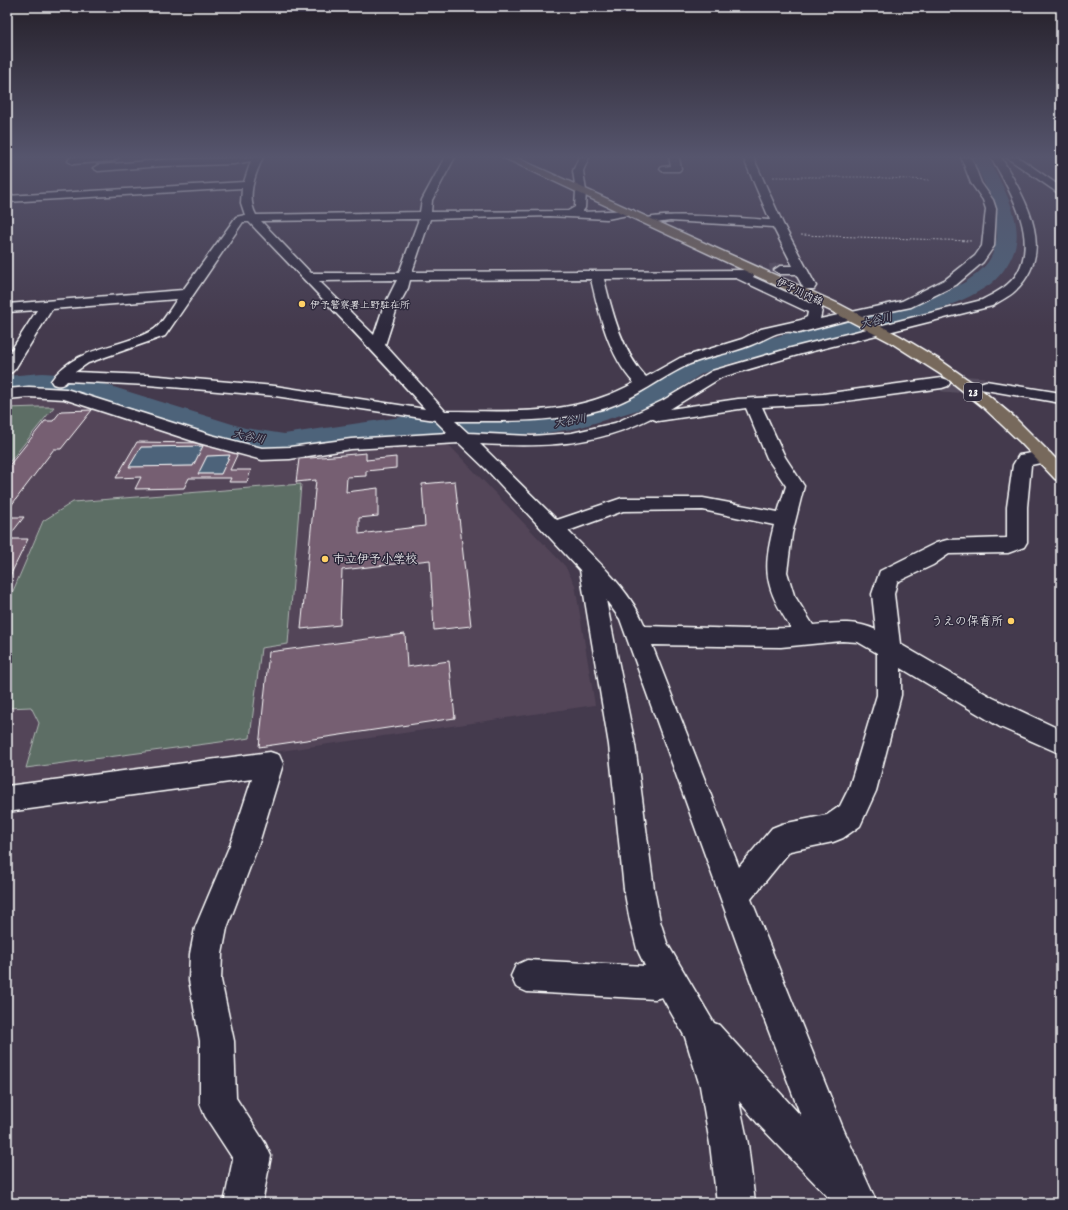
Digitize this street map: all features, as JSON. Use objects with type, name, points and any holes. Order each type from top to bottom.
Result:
[{"type":"main road","name":"伊予川内線","points":[[632,213],[875,328],[954,378],[988,404],[1061,475]]},
{"type":"street","points":[[250,213],[252,218],[307,277],[378,346],[442,417],[590,567],[618,599],[630,616],[780,1016],[856,1199]]},
{"type":"street","points":[[378,346],[390,308],[401,288],[426,213]]},
{"type":"street","points":[[56,384],[84,360],[160,333],[240,219],[571,214],[614,215],[622,213]]},
{"type":"street","points":[[773,213],[809,286]]},
{"type":"street","points":[[7,394],[56,384],[148,380],[336,398],[401,411],[442,417],[522,417],[560,414],[601,404],[628,393],[685,361],[852,316],[906,304],[923,297],[951,282],[967,271],[979,259],[988,246],[992,213]]},
{"type":"street","points":[[56,384],[80,398],[206,439],[262,454],[290,453],[327,447],[409,440],[463,437],[532,441],[572,438],[620,427],[668,404],[717,374],[766,358],[875,328],[987,303],[999,298],[1022,277],[1030,262],[1031,243],[1024,213]]},
{"type":"street","points":[[648,221],[670,218],[780,228]]},
{"type":"street","points":[[780,270],[800,270]]},
{"type":"street","points":[[307,277],[745,275],[815,308],[814,319],[806,323],[766,332],[752,342]]},
{"type":"street","points":[[597,276],[602,299],[612,329],[636,377],[644,384]]},
{"type":"street","points":[[7,308],[187,294]]},
{"type":"street","points":[[7,369],[47,305]]},
{"type":"street","points":[[752,342],[766,358]]},
{"type":"street","points":[[631,422],[678,412],[752,403],[823,399],[942,383]]},
{"type":"street","points":[[986,386],[1061,398]]},
{"type":"street","points":[[752,403],[776,458],[795,486],[776,566],[778,582],[807,635]]},
{"type":"street","points":[[735,896],[767,854],[782,838],[833,828],[850,816],[862,791],[890,695],[889,648],[883,594],[888,577],[902,568],[923,561],[938,550],[947,546],[1008,546],[1017,542],[1017,507],[1022,465],[1025,459],[1044,457]]},
{"type":"street","points":[[554,529],[622,505],[703,504],[786,521]]},
{"type":"street","points":[[590,567],[600,630],[622,745],[639,889],[653,949],[669,979],[700,1030],[772,1112],[856,1199]]},
{"type":"street","points":[[638,635],[784,638],[848,631],[863,634],[1016,723],[1029,730],[1061,742]]},
{"type":"street","points":[[7,799],[270,764],[245,843],[228,882],[211,928],[206,954],[205,980],[217,1041],[218,1103],[252,1156],[243,1203]]},
{"type":"street","points":[[527,976],[655,983],[669,979]]},
{"type":"street","points":[[700,1030],[718,1086],[730,1144],[736,1203]]},
{"type":"path","points":[[780,228],[809,235],[989,242]]},
{"type":"shaded area","points":[[54,396],[155,427],[299,456],[407,446],[449,445],[565,566],[575,585],[595,705],[281,751],[7,787],[7,397]]},
{"type":"green space","points":[[54,407],[7,465],[7,408]]},
{"type":"green space","points":[[301,484],[288,644],[261,648],[250,738],[26,768],[39,723],[31,707],[7,708],[7,605],[43,521],[73,502]]},
{"type":"water","points":[[203,446],[193,466],[129,467],[141,447]]},
{"type":"water","points":[[230,455],[221,474],[198,474],[207,456]]},
{"type":"building","points":[[92,410],[61,449],[54,449],[7,511],[7,468],[45,421],[53,421],[61,411]]},
{"type":"building","points":[[137,442],[202,443],[238,453],[230,470],[251,470],[247,482],[229,482],[231,478],[189,478],[184,488],[135,489],[141,477],[116,478]],"holes":[[[203,446],[193,466],[129,467],[141,447]],[[230,455],[221,474],[198,474],[207,456]]]},
{"type":"building","points":[[366,453],[366,460],[396,457],[396,468],[366,471],[366,476],[347,477],[346,492],[378,488],[378,516],[359,518],[359,534],[425,526],[422,484],[455,481],[471,626],[434,630],[430,560],[342,570],[340,625],[301,629],[316,480],[296,482],[299,459]]},
{"type":"building","points":[[7,517],[24,517],[7,539]]},
{"type":"building","points":[[7,539],[28,539],[9,578],[7,578]]},
{"type":"building","points":[[405,634],[407,667],[449,661],[455,718],[259,747],[269,652]]},
{"type":"waterway","name":"大谷川","points":[[7,384],[42,381],[75,383],[241,436],[284,443],[408,425],[541,425],[578,420],[644,399],[694,368],[723,357],[815,335],[845,326],[921,309],[948,298],[980,282],[994,268],[1002,255],[1006,241],[1003,213]]},
{"type":"tunnel","points":[[749,274],[780,270]]},
{"type":"tunnel","points":[[942,383],[986,386]]},
{"type":"place","name":"伊予警察署上野駐在所","points":[[302,304]]},
{"type":"place","name":"市立伊予小学校","points":[[325,559]]},
{"type":"place","name":"うえの保育所","points":[[1011,621]]}]
